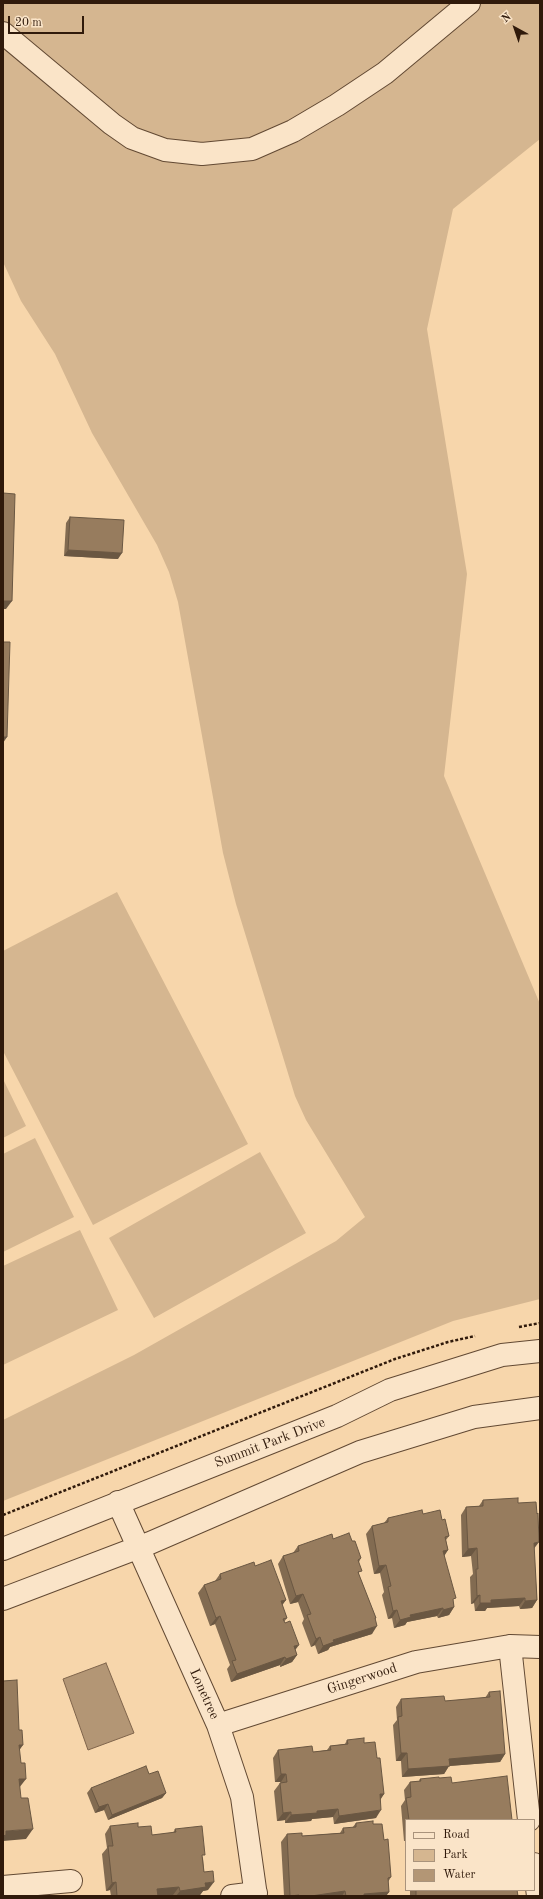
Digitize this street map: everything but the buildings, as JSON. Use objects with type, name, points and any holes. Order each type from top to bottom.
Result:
[{"type":"street","points":[[3,33],[112,124],[132,138],[165,150],[202,154],[252,149],[293,131],[337,105],[385,73],[469,3]]},
{"type":"street","name":"Summit Park Drive","points":[[3,1549],[337,1416],[390,1390],[502,1356],[540,1351]]},
{"type":"street","points":[[3,1599],[138,1548],[360,1452],[474,1417],[540,1408]]},
{"type":"street","name":"Lonetree","points":[[118,1502],[218,1725],[242,1797],[256,1894]]},
{"type":"street","points":[[510,1646],[529,1819]]},
{"type":"street","name":"Gingerwood","points":[[218,1725],[416,1662],[510,1646],[540,1647]]},
{"type":"street","points":[[535,1872],[538,1896]]},
{"type":"street","points":[[3,1887],[71,1881]]},
{"type":"street","points":[[232,1896],[256,1894]]},
{"type":"path","points":[[517,1328],[540,1323]]},
{"type":"path","points":[[3,1515],[395,1359],[448,1342],[479,1335]]},
{"type":"green space","points":[[3,3],[540,3],[540,139],[453,209],[427,329],[467,574],[444,776],[540,1004],[540,1299],[453,1321],[3,1501],[3,1420],[134,1355],[336,1241],[365,1217],[306,1120],[295,1096],[236,904],[223,853],[178,602],[169,572],[157,545],[92,433],[55,354],[21,301],[3,262]]},
{"type":"green space","points":[[117,892],[248,1144],[93,1225],[3,1051],[3,951]]},
{"type":"green space","points":[[3,1079],[26,1126],[3,1138]]},
{"type":"green space","points":[[35,1138],[74,1217],[3,1252],[3,1154]]},
{"type":"green space","points":[[260,1152],[306,1233],[154,1318],[109,1238]]},
{"type":"green space","points":[[80,1230],[118,1310],[3,1365],[3,1266]]},
{"type":"water","points":[[106,1663],[134,1733],[88,1750],[63,1679]]}]
